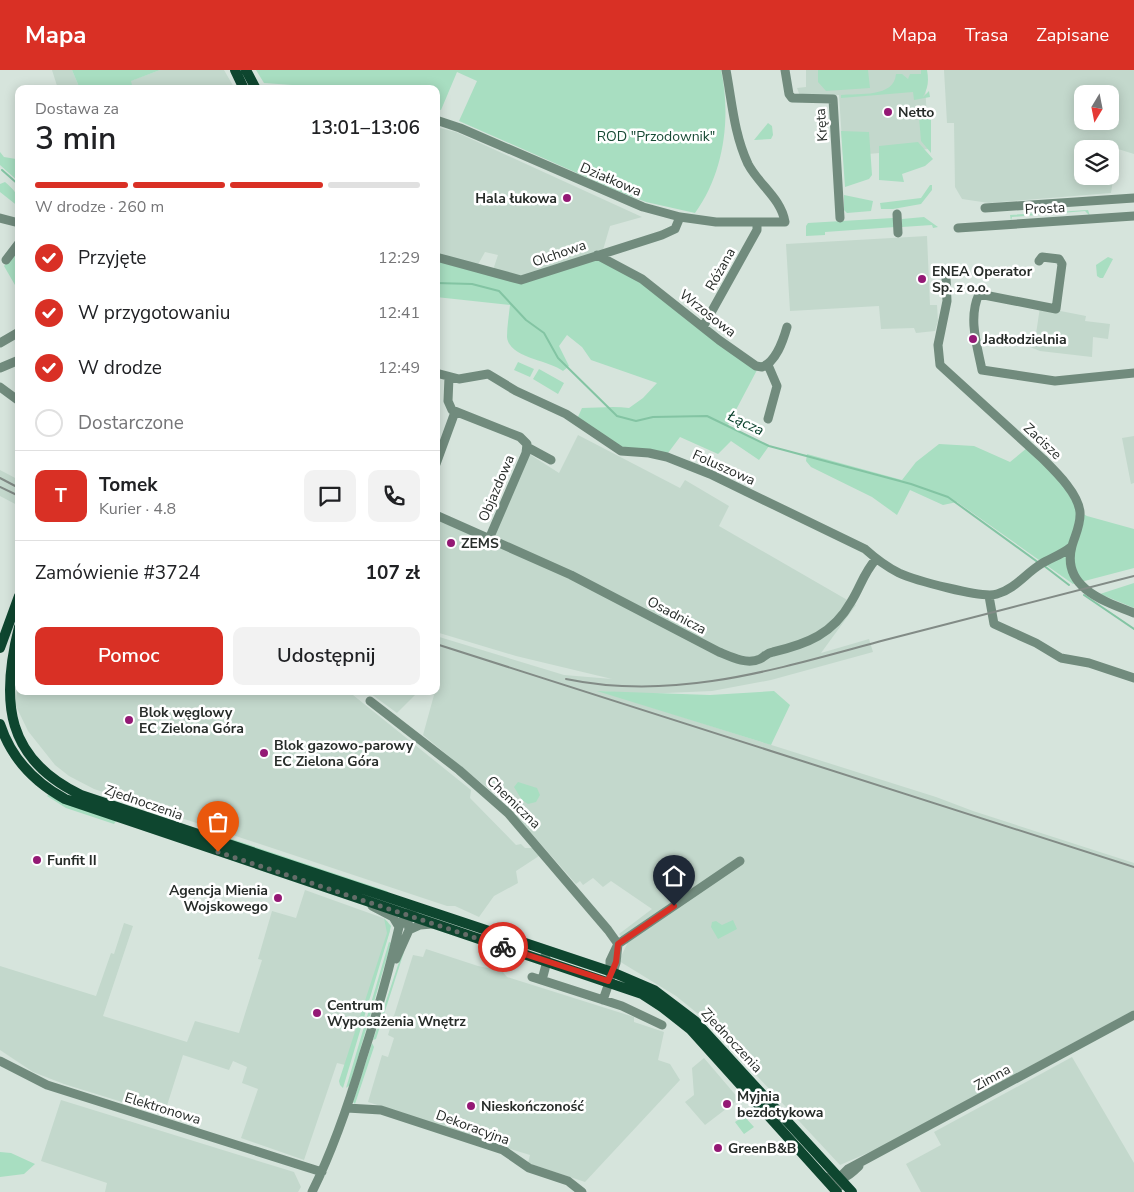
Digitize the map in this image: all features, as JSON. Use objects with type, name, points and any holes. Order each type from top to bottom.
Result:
[{"type":"main road","points":[[234,70],[242,85]]},
{"type":"main road","points":[[246,70],[254,85]]},
{"type":"main road","points":[[0,648],[15,607]]},
{"type":"main road","name":"Zjednoczenia","points":[[15,641],[6,673],[7,708],[16,736],[36,766],[51,778],[81,795],[559,954],[582,962],[611,977],[651,1000],[690,1029],[837,1192]]},
{"type":"main road","points":[[7,708],[4,721],[0,726],[16,736]]},
{"type":"main road","name":"Zjednoczenia","points":[[0,726],[10,747],[30,774],[64,799],[351,897],[547,961],[654,990],[695,1021],[852,1192]]},
{"type":"main road","points":[[0,740],[10,747]]},
{"type":"street","name":"Działkowa","points":[[440,121],[460,128],[629,202],[680,217],[716,222],[757,224],[785,222],[784,212],[780,205],[756,177],[747,162],[735,127],[726,70]]},
{"type":"street","name":"Kręta","points":[[785,70],[789,94],[792,98],[833,99],[840,218]]},
{"type":"street","name":"Prosta","points":[[985,208],[1134,198]]},
{"type":"street","points":[[897,214],[898,234]]},
{"type":"street","name":"Prosta","points":[[958,228],[1134,216]]},
{"type":"street","name":"Olchowa","points":[[440,257],[521,280],[675,230],[680,217]]},
{"type":"street","points":[[0,218],[15,222]]},
{"type":"street","name":"Różana","points":[[703,327],[757,230],[757,224]]},
{"type":"street","points":[[6,260],[15,249]]},
{"type":"street","name":"Wrzosowa","points":[[597,254],[642,279],[756,366],[768,365]]},
{"type":"street","points":[[1039,261],[1042,257],[1059,259],[1062,264],[1056,309],[979,294],[974,306],[974,320],[982,370],[1055,381],[1134,373]]},
{"type":"street","name":"Zacisze","points":[[946,278],[947,301],[938,345],[940,365],[1043,458],[1066,486],[1080,510],[1078,528],[1071,547],[1070,571],[1078,584],[1088,592],[1134,613]]},
{"type":"street","points":[[768,418],[777,386],[768,365],[783,340],[786,327]]},
{"type":"street","points":[[0,343],[15,334]]},
{"type":"street","points":[[0,368],[15,362]]},
{"type":"street","points":[[440,374],[449,376],[448,401],[455,412],[440,453]]},
{"type":"street","name":"Foluszowa","points":[[449,376],[464,378],[488,374],[516,391],[566,414],[621,451],[658,454],[710,474],[865,549],[876,559],[900,574],[989,596]]},
{"type":"street","points":[[0,387],[15,398]]},
{"type":"street","name":"Objazdowa","points":[[455,412],[520,437],[524,440],[527,447],[551,460]]},
{"type":"street","name":"Objazdowa","points":[[489,539],[527,447]]},
{"type":"street","name":"Osadnicza","points":[[440,517],[571,575],[719,652],[754,661],[762,658],[766,653],[802,645],[821,636],[851,604],[864,572],[876,559]]},
{"type":"street","points":[[1071,547],[1040,564],[1006,590],[989,596],[994,624],[1036,642],[1061,658],[1089,663],[1134,678]]},
{"type":"street","name":"Chemiczna","points":[[370,701],[460,770],[508,813],[532,839],[618,944]]},
{"type":"street","points":[[611,977],[611,957],[618,944],[740,861]]},
{"type":"street","points":[[351,897],[393,917],[399,927]]},
{"type":"street","points":[[385,985],[409,930],[408,915],[394,899]]},
{"type":"street","points":[[312,1192],[322,1172],[347,1108],[385,985],[399,927],[408,915],[421,912],[436,913]]},
{"type":"street","points":[[409,930],[420,925],[435,924]]},
{"type":"street","points":[[604,1000],[616,962],[618,944]]},
{"type":"street","points":[[534,946],[542,952],[547,961]]},
{"type":"street","points":[[559,954],[547,961],[537,978],[604,1000],[662,1025]]},
{"type":"street","points":[[582,962],[602,962],[611,957]]},
{"type":"street","name":"Zimna","points":[[841,1180],[846,1171],[1134,1015]]},
{"type":"street","name":"Elektronowa","points":[[0,1060],[47,1085],[322,1172]]},
{"type":"street","name":"Dekoracyjna","points":[[347,1108],[382,1110],[503,1150],[529,1168],[568,1181],[582,1192]]},
{"type":"street","points":[[824,1177],[841,1180],[841,1192]]},
{"type":"shaded area","points":[[52,70],[72,70],[78,85],[57,85]]},
{"type":"shaded area","points":[[160,70],[224,70],[233,85],[132,85],[130,81]]},
{"type":"shaded area","points":[[806,70],[924,70],[929,149],[843,156],[839,95],[800,96],[797,88],[806,87]]},
{"type":"shaded area","points":[[944,70],[1134,70],[1134,154],[1119,149],[1119,140],[1074,140],[1074,185],[1112,185],[1111,193],[989,203],[962,199],[955,187],[954,123],[947,123]]},
{"type":"shaded area","points":[[440,128],[456,132],[642,217],[610,226],[603,250],[521,280],[492,273],[498,255],[485,252],[476,268],[440,258]]},
{"type":"shaded area","name":"ENEA Operator Sp. z o.o.","points":[[927,236],[930,305],[937,305],[938,321],[935,331],[916,333],[914,328],[881,329],[879,306],[790,311],[786,244]]},
{"type":"shaded area","points":[[1040,307],[1086,316],[1085,321],[1110,324],[1108,339],[1093,337],[1092,357],[1040,351],[1030,347],[1031,334],[1036,334]]},
{"type":"shaded area","points":[[578,435],[680,488],[685,480],[729,506],[719,526],[856,605],[821,653],[869,639],[873,652],[771,680],[712,691],[643,694],[600,691],[936,797],[973,811],[1134,863],[1134,1010],[879,1148],[840,1165],[702,1017],[676,996],[619,961],[627,944],[619,934],[652,909],[611,881],[603,887],[593,878],[583,885],[580,881],[576,884],[502,800],[423,735],[434,695],[440,695],[440,637],[564,675],[612,679],[516,656],[440,633],[440,516],[489,537],[523,450],[559,473]]},
{"type":"shaded area","points":[[1134,436],[1134,483],[1131,484],[1122,438]]},
{"type":"shaded area","points":[[0,470],[15,478],[15,504],[0,496]]},
{"type":"shaded area","points":[[16,695],[353,695],[471,790],[470,798],[516,845],[521,844],[525,848],[533,848],[539,856],[516,871],[518,883],[494,896],[479,917],[455,906],[447,906],[94,789],[69,776],[55,765],[28,731],[15,704]]},
{"type":"shaded area","points":[[372,695],[415,695],[397,713]]},
{"type":"shaded area","points":[[305,890],[383,918],[388,922],[390,931],[345,1065],[337,1063],[304,1160],[241,1138],[258,1089],[242,1083],[247,1067],[233,1061],[229,1070],[183,1055],[164,1115],[64,1084],[33,1072],[0,1050],[0,966],[96,996],[111,953],[114,954],[124,923],[133,926],[103,1016],[187,1042],[195,1021],[239,1033],[262,960],[258,959],[272,911],[296,918]]},
{"type":"shaded area","points":[[426,949],[478,966],[502,971],[507,977],[634,1017],[634,1022],[664,1032],[658,1060],[670,1064],[680,1080],[585,1182],[528,1163],[530,1155],[494,1144],[491,1135],[482,1139],[368,1102],[382,1055],[388,1057],[394,1038],[388,1035],[413,955],[423,957]]},
{"type":"shaded area","points":[[1072,1057],[1134,1163],[1134,1192],[921,1192],[906,1164],[941,1145],[934,1132]]},
{"type":"shaded area","points":[[704,1058],[739,1099],[705,1125],[685,1102],[694,1095],[692,1068]]},
{"type":"shaded area","points":[[61,1100],[294,1172],[301,1187],[298,1192],[105,1192],[107,1183],[41,1161]]},
{"type":"green space","points":[[72,70],[160,70],[131,81],[132,85],[78,85]]},
{"type":"green space","name":"ROD \"Przodownik\"","points":[[256,70],[721,70],[725,106],[723,143],[713,180],[695,213],[646,202],[620,192],[459,121],[477,81],[457,72],[441,110],[440,85],[292,85],[264,83]]},
{"type":"green space","points":[[818,70],[868,70],[870,88],[826,91],[818,82]]},
{"type":"green space","points":[[921,70],[927,70],[928,78],[923,97],[929,91],[930,97],[914,100],[913,92],[841,98],[841,95],[882,91],[894,82],[896,74],[902,74],[908,79],[910,74],[921,74]]},
{"type":"green space","points":[[923,108],[930,108],[931,111],[931,153],[921,141],[919,117],[916,117],[917,112]]},
{"type":"green space","points":[[768,123],[772,126],[773,135],[771,139],[754,140]]},
{"type":"green space","points":[[841,131],[869,132],[872,175],[869,179],[845,187]]},
{"type":"green space","points":[[918,142],[933,159],[925,166],[902,174],[904,182],[879,180],[879,146]]},
{"type":"green space","points":[[0,152],[4,157],[15,159],[15,178],[0,165]]},
{"type":"green space","points":[[5,182],[11,187],[15,193],[15,204],[0,192],[0,184]]},
{"type":"green space","points":[[930,185],[932,185],[932,190],[921,204],[881,209],[880,203],[921,198]]},
{"type":"green space","points":[[844,195],[873,201],[871,211],[847,213],[844,210]]},
{"type":"green space","points":[[1088,210],[1090,216],[1085,211],[1012,217],[1011,221],[1010,215]]},
{"type":"green space","points":[[924,217],[938,227],[933,228],[932,225],[902,227],[902,219]]},
{"type":"green space","points":[[893,218],[895,220],[895,227],[825,232],[825,235],[806,236],[806,226],[808,223]]},
{"type":"green space","points":[[603,250],[609,261],[632,275],[757,370],[728,425],[769,446],[759,460],[731,441],[718,454],[680,437],[668,453],[627,451],[577,419],[582,408],[629,408],[643,398],[657,383],[591,360],[582,347],[567,335],[559,346],[569,366],[563,371],[557,367],[530,358],[515,350],[509,344],[507,337],[510,305],[440,297],[440,258],[525,277]]},
{"type":"green space","points":[[15,253],[15,285],[4,266]]},
{"type":"green space","points":[[1108,257],[1113,259],[1103,278],[1100,278],[1097,276],[1096,265]]},
{"type":"green space","points":[[518,362],[534,369],[530,377],[514,370]]},
{"type":"green space","points":[[539,369],[564,383],[558,394],[533,379]]},
{"type":"green space","points":[[939,444],[974,446],[1010,462],[1027,448],[1059,478],[1078,511],[1087,516],[1134,529],[1134,568],[1073,584],[957,502],[943,505],[910,490],[897,515],[872,497],[811,467],[806,461],[807,454],[902,480],[916,462]]},
{"type":"green space","points":[[1134,583],[1134,608],[1100,594]]},
{"type":"green space","points":[[597,691],[710,695],[774,691],[790,705],[771,745]]},
{"type":"green space","points":[[518,782],[537,788],[540,795],[536,802],[528,804],[522,800],[514,787]]},
{"type":"green space","points":[[49,794],[116,821],[114,824],[66,808],[47,796]]},
{"type":"green space","points":[[211,832],[387,891],[390,894],[209,833]]},
{"type":"green space","points":[[384,918],[391,926],[343,1088],[339,1081],[387,933]]},
{"type":"green space","points":[[733,920],[737,929],[718,939],[711,927],[712,922],[716,921],[722,925]]},
{"type":"green space","points":[[389,942],[391,943],[350,1085],[346,1088]]},
{"type":"green space","points":[[404,952],[376,1039],[373,1040],[401,956]]},
{"type":"green space","points":[[372,1043],[374,1047],[355,1104],[353,1102]]},
{"type":"green space","points":[[744,1116],[754,1127],[744,1134],[735,1122]]},
{"type":"green space","points":[[0,1152],[11,1153],[35,1164],[24,1174],[0,1177]]},
{"type":"waterway","name":"Łącza","points":[[2,170],[15,181]]},
{"type":"waterway","name":"Łącza","points":[[440,283],[472,284],[499,291],[526,320],[544,333],[558,358],[617,416],[636,421],[653,417],[707,416],[769,446],[911,484],[948,497],[1039,563]]},
{"type":"waterway","name":"Łącza","points":[[1043,565],[1069,585]]},
{"type":"waterway","name":"Łącza","points":[[1084,595],[1134,629]]},
{"type":"railway","points":[[0,478],[15,486]]},
{"type":"railway","points":[[0,487],[15,494]]},
{"type":"railway","points":[[566,679],[607,685],[647,687],[727,679],[767,671],[1134,576]]},
{"type":"railway","points":[[440,645],[1134,867]]},
{"type":"way so far","points":[[218,852],[503,947]]},
{"type":"place","name":"Netto","points":[[888,112]]},
{"type":"place","name":"Hala łukowa","points":[[567,198]]},
{"type":"place","name":"ENEA Operator Sp. z o.o.","points":[[922,279]]},
{"type":"place","name":"Jadłodzielnia","points":[[973,339]]},
{"type":"place","name":"ZEMS","points":[[451,543]]},
{"type":"place","name":"Blok węglowy EC Zielona Góra","points":[[129,720]]},
{"type":"place","name":"Blok gazowo-parowy EC Zielona Góra","points":[[264,753]]},
{"type":"place","name":"Funfit II","points":[[37,860]]},
{"type":"place","name":"Agencja Mienia Wojskowego","points":[[278,898]]},
{"type":"place","name":"Centrum Wyposażenia Wnętrz","points":[[317,1013]]},
{"type":"place","name":"Myjnia bezdotykowa","points":[[727,1104]]},
{"type":"place","name":"Nieskończoność","points":[[471,1106]]},
{"type":"place","name":"GreenB&B","points":[[718,1148]]},
{"type":"route","points":[[503,947],[608,981],[615,967],[618,944],[674,906]]}]
